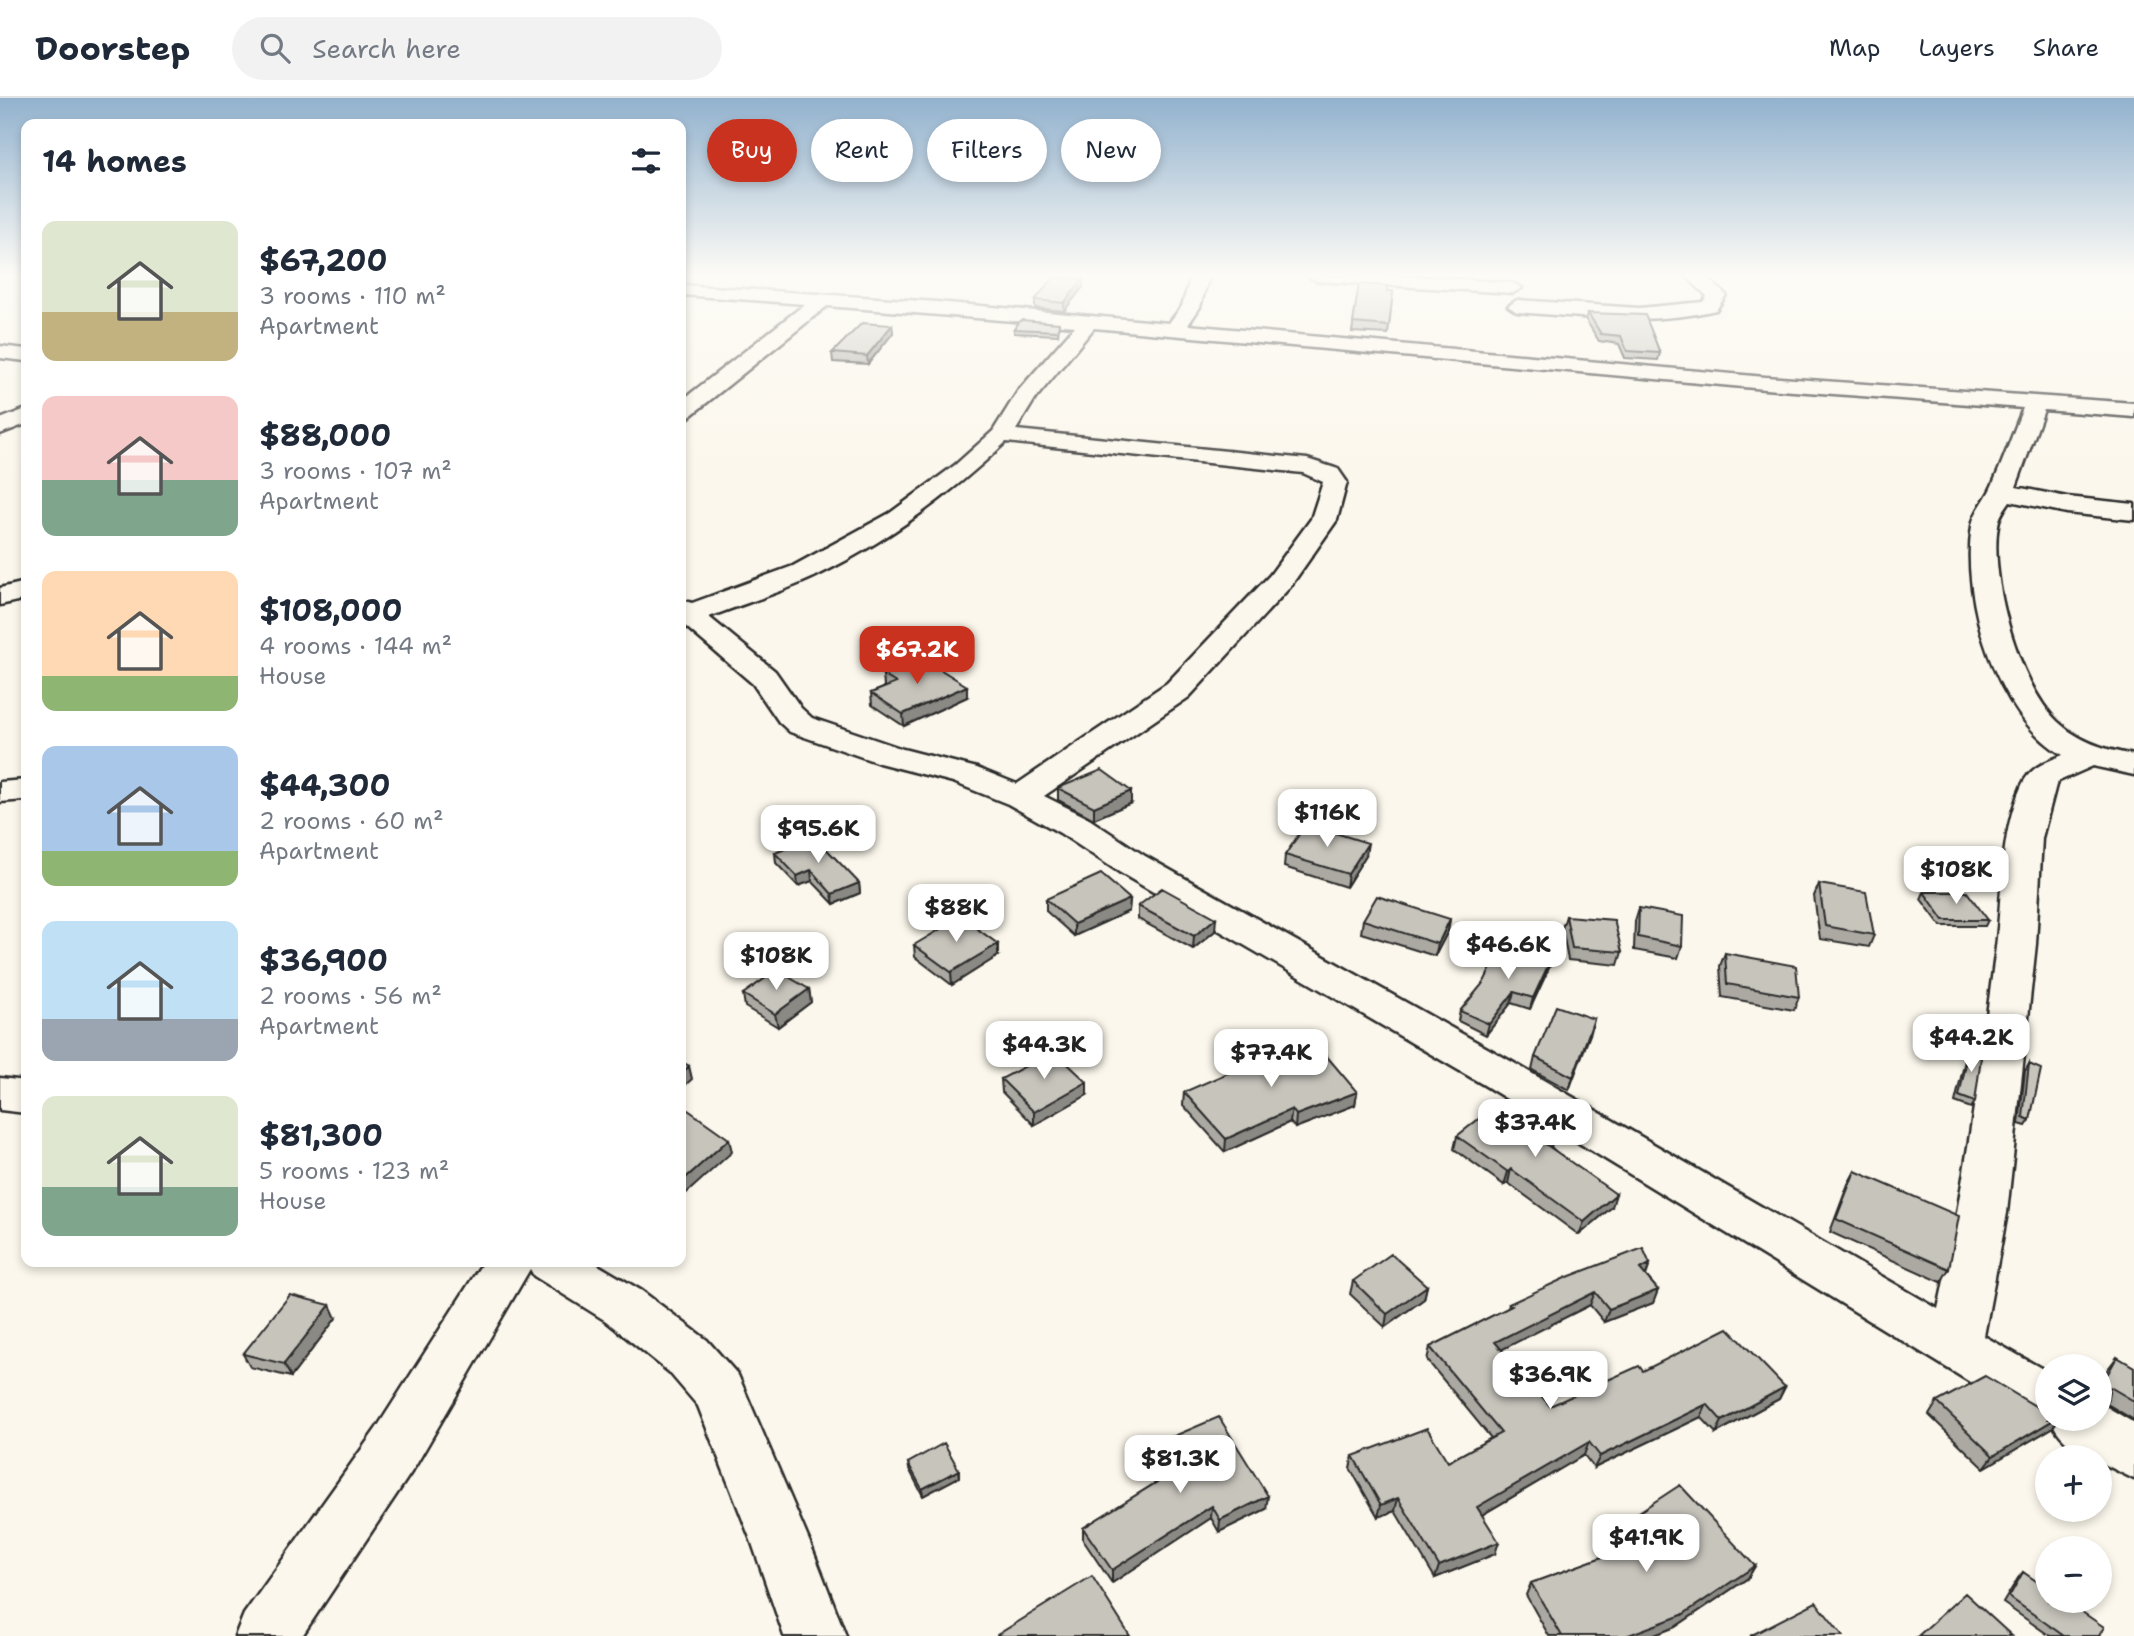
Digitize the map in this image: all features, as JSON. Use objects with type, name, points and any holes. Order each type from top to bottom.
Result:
[{"type":"street","points":[[686,408],[761,348]]},
{"type":"street","points":[[686,612],[783,581],[852,547],[899,518],[962,470],[1001,435],[1026,396],[1067,348]]},
{"type":"street","points":[[1377,348],[1790,385],[2134,410]]},
{"type":"street","points":[[1518,348],[1528,361]]},
{"type":"street","points":[[0,352],[21,354]]},
{"type":"street","points":[[2036,403],[2002,492],[1985,523],[1983,559],[1994,624],[2023,696],[2043,725],[2066,744],[2089,756],[2134,765]]},
{"type":"street","points":[[0,427],[21,418]]},
{"type":"street","points":[[1001,435],[1307,466],[1329,474],[1335,482],[1324,520],[1280,581],[1178,690],[1020,797]]},
{"type":"street","points":[[2002,492],[2067,505],[2134,512]]},
{"type":"street","points":[[0,597],[21,591]]},
{"type":"street","points":[[686,615],[764,678],[790,715],[801,725],[880,752],[965,775],[1020,797],[1073,825],[1132,864],[1499,1074],[2035,1393]]},
{"type":"street","points":[[1956,1346],[1983,1213],[2016,944],[2024,838],[2039,785],[2047,774],[2089,756]]},
{"type":"street","points":[[0,792],[21,790]]},
{"type":"street","points":[[0,1094],[21,1096]]},
{"type":"street","points":[[266,1636],[396,1447],[506,1267]]},
{"type":"street","points":[[559,1267],[624,1306],[688,1356],[719,1392],[815,1636]]},
{"type":"street","points":[[2098,1431],[2134,1453]]},
{"type":"building","points":[[837,348],[874,348],[867,356],[832,353]]},
{"type":"building","points":[[1626,348],[1658,348],[1660,353],[1627,351]]},
{"type":"building","points":[[922,658],[967,686],[903,714],[871,693],[896,683],[883,675]]},
{"type":"building","points":[[1102,770],[1131,791],[1094,807],[1058,788]]},
{"type":"building","points":[[1306,824],[1368,843],[1348,874],[1285,855]]},
{"type":"building","points":[[815,837],[859,883],[832,894],[811,870],[797,876],[775,853]]},
{"type":"building","points":[[1101,874],[1130,899],[1074,924],[1046,899]]},
{"type":"building","points":[[1819,884],[1866,892],[1874,935],[1825,926]]},
{"type":"building","points":[[1162,888],[1216,918],[1194,936],[1138,906]]},
{"type":"building","points":[[1924,892],[1967,892],[1988,920],[1944,920]]},
{"type":"building","points":[[1377,896],[1450,919],[1438,944],[1363,920]]},
{"type":"building","points":[[1639,908],[1683,916],[1682,946],[1638,937]]},
{"type":"building","points":[[1566,916],[1614,920],[1622,952],[1572,948]]},
{"type":"building","points":[[961,917],[998,944],[951,972],[914,945]]},
{"type":"building","points":[[1504,942],[1552,957],[1533,998],[1514,992],[1489,1024],[1460,1011],[1484,982]]},
{"type":"building","points":[[1725,953],[1796,966],[1799,997],[1727,984]]},
{"type":"building","points":[[777,970],[809,989],[775,1014],[743,994]]},
{"type":"building","points":[[1556,1006],[1594,1019],[1573,1077],[1535,1057]]},
{"type":"building","points":[[1313,1040],[1357,1092],[1296,1115],[1292,1109],[1226,1139],[1184,1092],[1253,1062]]},
{"type":"building","points":[[1970,1045],[1982,1050],[1975,1102],[1959,1096]]},
{"type":"building","points":[[1054,1051],[1087,1082],[1034,1112],[1001,1079]]},
{"type":"building","points":[[2029,1064],[2041,1069],[2030,1120],[2023,1117]]},
{"type":"building","points":[[1504,1099],[1555,1134],[1544,1143],[1616,1194],[1584,1222],[1511,1169],[1508,1172],[1457,1136]]},
{"type":"building","points":[[686,1109],[729,1139],[686,1178]]},
{"type":"building","points":[[1855,1171],[1959,1216],[1949,1269],[1836,1219]]},
{"type":"building","points":[[1643,1248],[1650,1264],[1640,1269],[1658,1290],[1609,1309],[1595,1292],[1495,1342],[1550,1406],[1639,1366],[1643,1371],[1728,1328],[1785,1387],[1722,1421],[1707,1404],[1600,1456],[1589,1442],[1477,1507],[1499,1542],[1439,1566],[1398,1498],[1381,1505],[1353,1456],[1427,1428],[1448,1462],[1501,1433],[1430,1347],[1512,1306],[1509,1304],[1565,1278]]},
{"type":"building","points":[[1391,1254],[1427,1286],[1387,1314],[1353,1281]]},
{"type":"building","points":[[290,1295],[330,1305],[284,1364],[243,1354]]},
{"type":"building","points":[[2117,1357],[2134,1367],[2134,1401],[2112,1388],[2112,1366]]},
{"type":"building","points":[[1985,1376],[2035,1406],[2035,1431],[1993,1456],[1937,1402]]},
{"type":"building","points":[[1219,1417],[1268,1496],[1220,1520],[1212,1506],[1112,1570],[1083,1528],[1188,1463],[1172,1437]]},
{"type":"building","points":[[944,1443],[959,1470],[922,1489],[908,1463]]},
{"type":"building","points":[[1680,1485],[1755,1566],[1682,1615],[1626,1636],[1562,1636],[1531,1583],[1646,1541],[1627,1520]]},
{"type":"building","points":[[2023,1572],[2035,1580],[2035,1613],[2084,1613],[2104,1627],[2099,1636],[2064,1636],[2009,1597]]},
{"type":"building","points":[[1092,1576],[1130,1636],[997,1636],[997,1635]]},
{"type":"building","points":[[1965,1593],[2012,1636],[1918,1636]]},
{"type":"building","points":[[1816,1602],[1843,1636],[1750,1636]]}]
